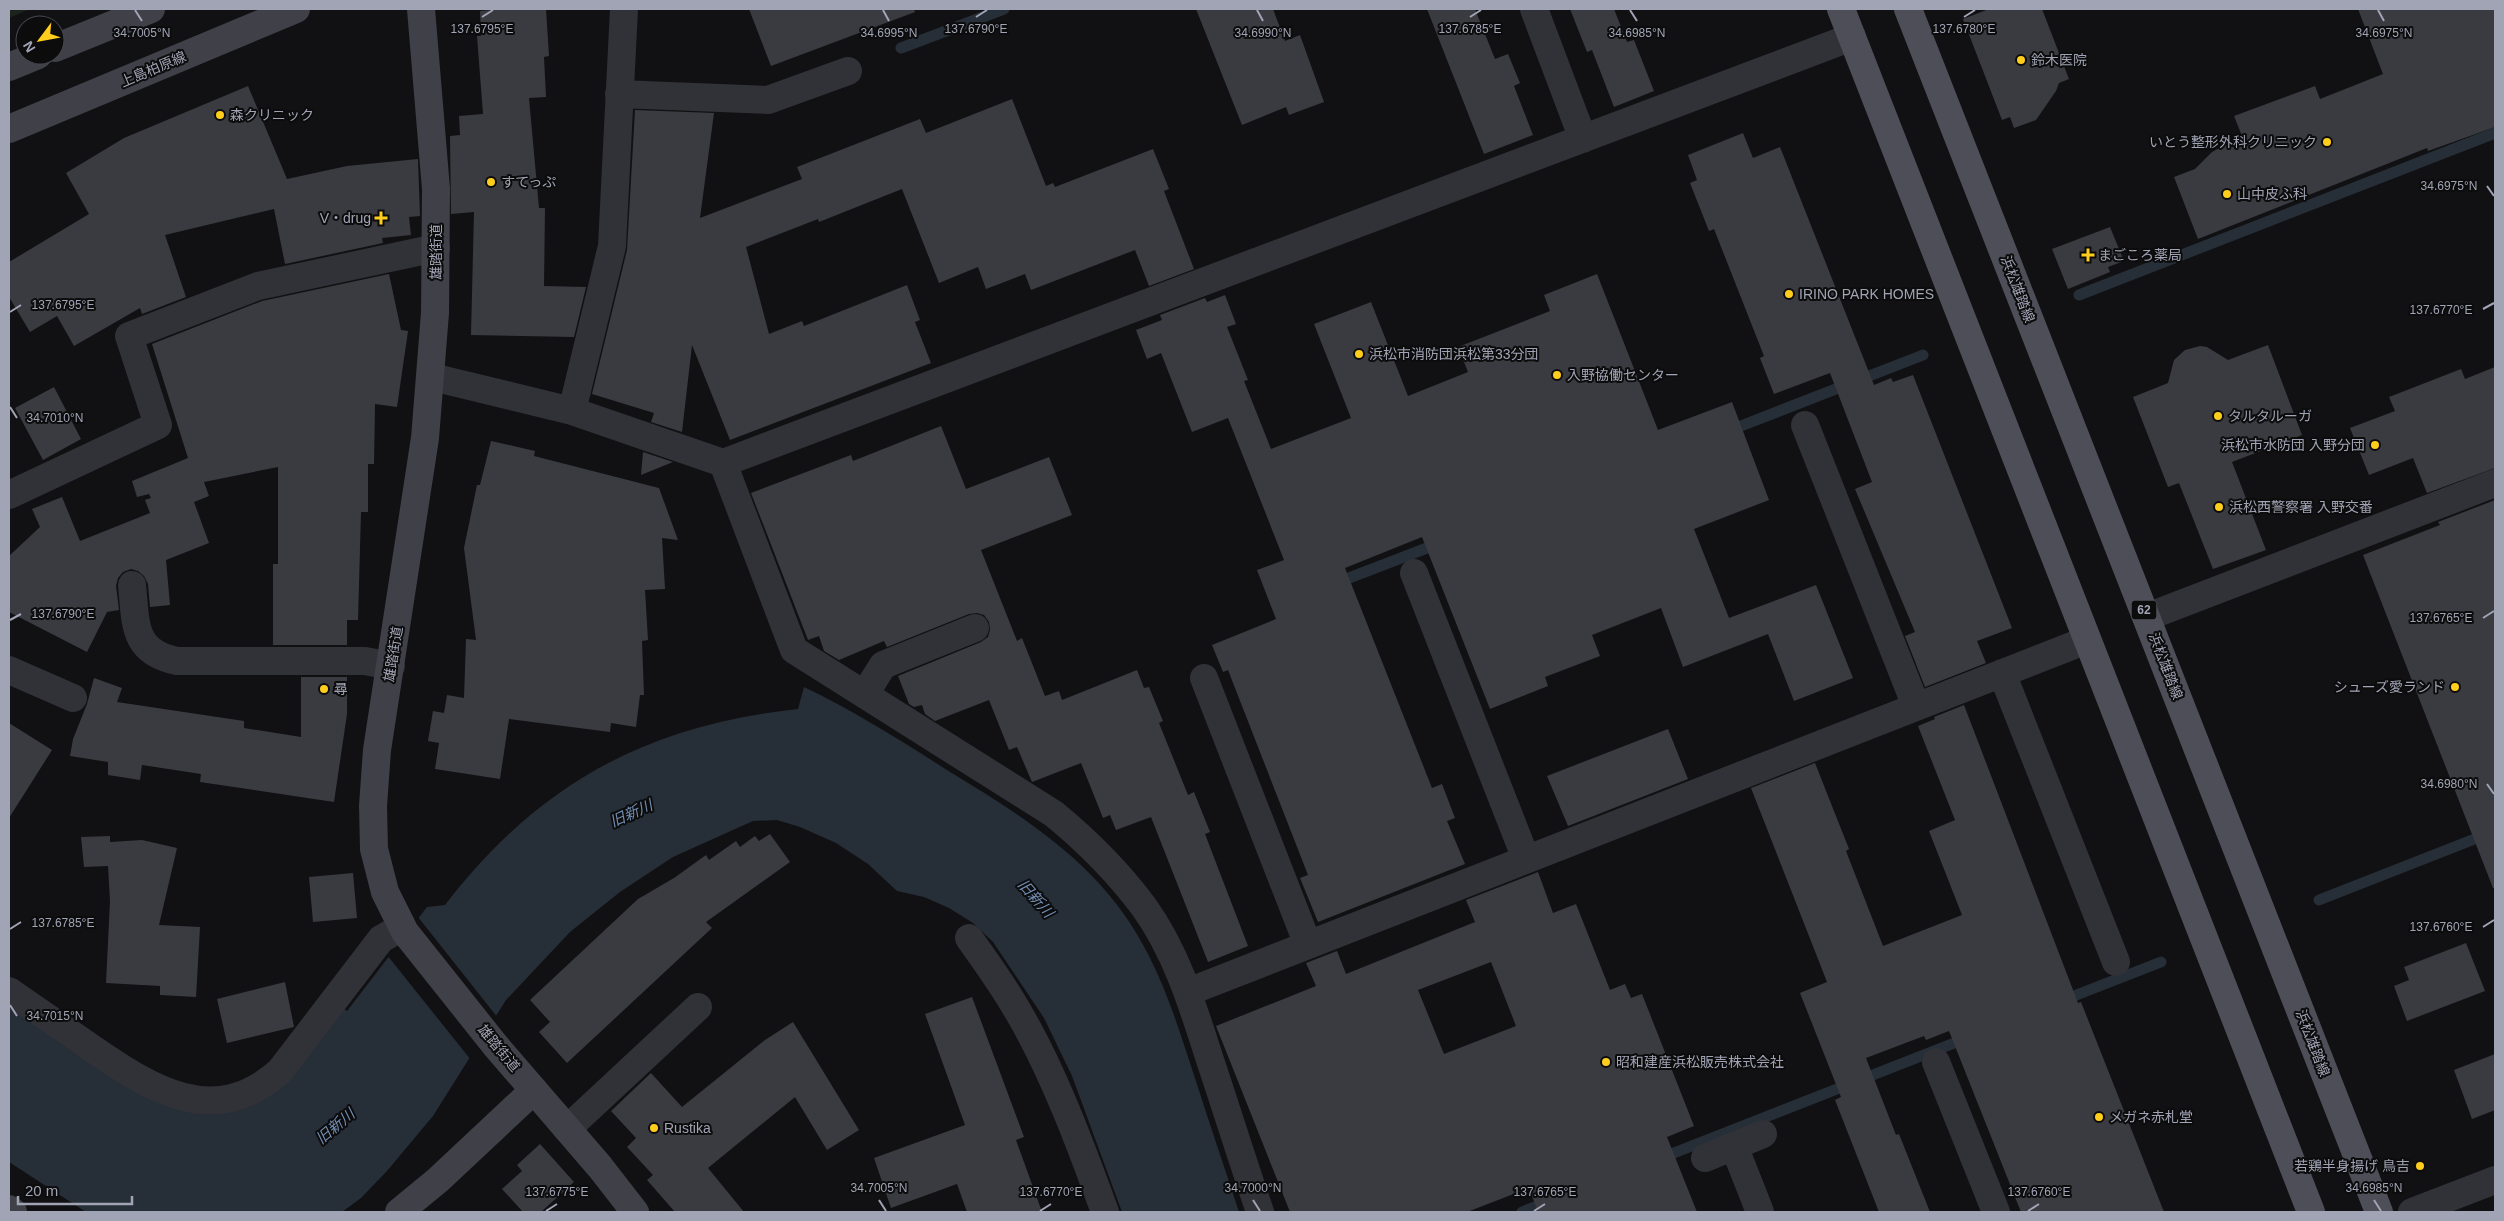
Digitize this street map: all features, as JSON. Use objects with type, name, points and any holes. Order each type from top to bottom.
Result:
[{"type":"main road","points":[[1841,9],[2311,1212]]},
{"type":"main road","name":"浜松雄踏線","points":[[1911,10],[2379,1212]]},
{"type":"street","points":[[65,44],[151,9]]},
{"type":"street","name":"上島柏原線","points":[[9,129],[296,9]]},
{"type":"street","name":"雄踏街道","points":[[421,9],[436,189],[432,377],[422,456],[377,750],[373,828],[381,878],[394,913],[403,929],[495,1045],[636,1212]]},
{"type":"street","points":[[572,412],[612,246],[624,9]]},
{"type":"street","points":[[1534,9],[1583,139]]},
{"type":"street","points":[[432,377],[572,412],[723,463],[1852,37]]},
{"type":"street","points":[[620,94],[768,100],[848,71]]},
{"type":"street","points":[[9,494],[158,425],[129,336],[258,286],[436,248]]},
{"type":"street","points":[[1805,425],[1916,706]]},
{"type":"street","points":[[723,463],[794,650],[1054,814],[1087,842],[1118,874],[1144,908],[1167,946],[1188,992],[1260,1212]]},
{"type":"street","points":[[2146,617],[2495,483]]},
{"type":"street","points":[[1414,574],[1526,859]]},
{"type":"street","points":[[132,585],[137,631],[143,643],[153,652],[165,658],[177,661],[365,661],[391,666]]},
{"type":"street","points":[[865,694],[883,665],[975,628]]},
{"type":"street","points":[[1188,992],[2087,640]]},
{"type":"street","points":[[9,670],[73,698]]},
{"type":"street","points":[[2002,673],[2116,962]]},
{"type":"street","points":[[1204,678],[1308,945]]},
{"type":"street","points":[[9,991],[131,1075],[154,1087],[178,1096],[204,1101],[226,1100],[246,1094],[264,1085],[280,1071],[381,939],[403,929]]},
{"type":"street","points":[[969,938],[997,976],[1021,1016],[1042,1058],[1105,1212]]},
{"type":"street","points":[[567,1128],[698,1007]]},
{"type":"street","points":[[1936,1062],[1996,1212]]},
{"type":"street","points":[[399,1212],[438,1180],[534,1090]]},
{"type":"street","points":[[1705,1158],[1763,1134]]},
{"type":"street","points":[[1734,1146],[1760,1212]]},
{"type":"street","points":[[2412,1212],[2495,1180]]},
{"type":"street","points":[[9,1209],[14,1212]]},
{"type":"shaded area","points":[[9,9],[30,9],[15,15],[9,18]]},
{"type":"water","name":"旧新川","points":[[804,687],[877,726],[1035,827],[1087,871],[1110,896],[1131,925],[1149,956],[1162,984],[1239,1212],[1122,1212],[1072,1076],[1044,1018],[993,942],[973,923],[949,908],[924,897],[897,891],[868,864],[836,843],[800,827],[777,820],[753,821],[673,857],[620,892],[570,932],[506,1000],[433,1116],[387,1171],[361,1198],[342,1212],[86,1212],[9,1162],[9,1005],[203,1112],[343,1008],[347,1011],[427,907],[445,905],[481,862],[518,826],[558,794],[600,768],[644,746],[692,729],[743,717],[798,709]]},
{"type":"pier","points":[[418,917],[498,1018],[471,1060],[387,955]]},
{"type":"building","points":[[546,9],[549,56],[544,57],[546,97],[529,98],[539,208],[545,208],[544,286],[586,287],[574,337],[471,335],[474,212],[451,214],[450,136],[460,135],[459,116],[483,114],[477,36],[481,36],[480,11]]},
{"type":"building","points":[[749,9],[914,9],[915,12],[771,66]]},
{"type":"building","points":[[1196,9],[1273,9],[1285,41],[1300,35],[1324,102],[1289,115],[1286,107],[1242,125]]},
{"type":"building","points":[[1427,9],[1475,9],[1495,59],[1508,54],[1520,83],[1514,86],[1533,135],[1484,154]]},
{"type":"building","points":[[1570,9],[1614,9],[1627,42],[1634,40],[1654,91],[1614,107],[1592,50],[1587,52]]},
{"type":"building","name":"鈴木医院","points":[[1989,9],[2042,9],[2069,79],[2059,83],[2056,91],[2036,120],[2014,128],[2010,117],[2002,120],[1963,19]]},
{"type":"building","points":[[2358,9],[2495,9],[2495,127],[2428,151],[2427,148],[2198,239],[2174,177],[2195,169],[2212,152],[2242,136],[2234,116],[2315,86],[2320,99],[2383,74]]},
{"type":"building","points":[[248,86],[287,179],[347,166],[418,159],[420,216],[409,217],[411,235],[382,238],[383,243],[285,264],[274,209],[165,235],[186,297],[142,314],[140,308],[74,346],[57,316],[30,332],[9,297],[9,262],[89,214],[66,173],[124,138]]},
{"type":"building","points":[[1012,99],[1046,186],[1053,183],[1055,187],[1153,149],[1169,189],[1164,191],[1194,269],[1149,286],[1135,250],[1031,290],[1025,274],[986,289],[978,267],[939,283],[902,189],[819,222],[818,219],[746,247],[769,334],[802,321],[804,326],[907,285],[920,320],[915,322],[931,363],[730,440],[692,345],[682,432],[651,422],[654,413],[592,394],[627,250],[635,110],[714,113],[700,218],[802,179],[797,167],[920,119],[926,133]]},
{"type":"building","points":[[1743,133],[1753,158],[1780,147],[1874,385],[1891,378],[1893,382],[1913,375],[2012,628],[1977,641],[1986,663],[1925,687],[1905,636],[1915,632],[1855,489],[1872,482],[1830,373],[1774,394],[1760,358],[1764,356],[1714,229],[1709,231],[1690,183],[1697,180],[1688,155]]},
{"type":"building","name":"まごころ薬局","points":[[2110,227],[2124,261],[2108,267],[2110,272],[2068,289],[2052,249]]},
{"type":"building","points":[[389,274],[401,330],[408,331],[397,407],[375,404],[374,464],[368,464],[368,512],[361,512],[358,620],[347,620],[347,645],[273,645],[273,564],[278,564],[278,467],[204,482],[209,496],[194,502],[209,543],[166,560],[170,605],[150,607],[148,584],[144,576],[138,571],[131,569],[123,572],[118,578],[116,586],[119,610],[107,612],[87,652],[9,612],[9,556],[40,527],[32,509],[62,497],[80,541],[150,513],[145,500],[151,498],[149,494],[137,497],[132,481],[188,458],[152,344],[262,301]]},
{"type":"building","points":[[1597,274],[1658,430],[1732,402],[1769,500],[1694,529],[1729,618],[1816,585],[1853,678],[1794,701],[1768,634],[1683,667],[1661,608],[1592,635],[1600,656],[1545,677],[1548,686],[1490,709],[1422,537],[1345,568],[1432,788],[1442,784],[1455,818],[1447,821],[1465,864],[1318,922],[1300,878],[1308,875],[1228,670],[1223,672],[1212,645],[1276,619],[1257,570],[1284,560],[1228,418],[1192,432],[1161,353],[1147,359],[1136,330],[1162,320],[1160,315],[1205,298],[1207,302],[1225,295],[1236,324],[1227,327],[1248,380],[1244,381],[1271,449],[1351,418],[1314,324],[1371,302],[1408,396],[1468,372],[1458,347],[1550,311],[1544,295]]},
{"type":"building","name":"タルタルーガ","points":[[2268,345],[2302,435],[2232,462],[2266,550],[2213,569],[2179,483],[2168,487],[2133,397],[2168,383],[2174,360],[2185,350],[2200,346],[2207,347],[2228,360]]},
{"type":"building","points":[[2495,367],[2495,468],[2427,493],[2413,458],[2369,475],[2350,428],[2395,411],[2389,397],[2461,369],[2465,379]]},
{"type":"building","points":[[54,387],[81,439],[43,460],[15,408]]},
{"type":"building","points":[[941,426],[966,489],[1049,457],[1072,515],[981,550],[1017,641],[1022,638],[1045,696],[1059,691],[1062,700],[1137,670],[1144,688],[1149,687],[1163,721],[1159,723],[1188,795],[1194,792],[1210,832],[1205,834],[1248,946],[1208,962],[1151,817],[1116,830],[1110,815],[1103,818],[1081,763],[1032,782],[1017,747],[1009,750],[989,700],[935,721],[925,714],[922,705],[914,707],[909,704],[898,676],[981,642],[988,637],[990,630],[989,622],[984,615],[977,613],[969,614],[887,647],[884,641],[839,660],[824,651],[819,636],[808,640],[751,493],[851,455],[853,461]]},
{"type":"building","points":[[491,441],[535,451],[534,456],[659,488],[678,540],[662,538],[665,589],[645,590],[648,640],[642,641],[644,695],[640,695],[636,727],[611,723],[610,732],[509,719],[500,779],[435,769],[439,743],[428,741],[433,711],[444,713],[447,695],[464,698],[466,639],[476,640],[464,548],[477,485],[480,485]]},
{"type":"building","points":[[643,452],[673,462],[641,475]]},
{"type":"building","name":"シューズ愛ランド","points":[[2495,500],[2495,888],[2493,888],[2363,555],[2440,525],[2438,522]]},
{"type":"building","points":[[301,677],[347,677],[347,714],[334,802],[200,782],[201,774],[142,765],[140,780],[108,775],[108,762],[70,756],[73,739],[87,704],[94,678],[122,688],[117,702],[244,721],[244,728],[301,737]]},
{"type":"building","points":[[1964,705],[2078,1003],[2081,1002],[2164,1212],[2021,1212],[1949,1031],[1926,1040],[1924,1036],[1866,1058],[1896,1135],[1899,1134],[1930,1212],[1879,1212],[1835,1100],[1841,1097],[1800,993],[1827,982],[1751,788],[1815,763],[1849,849],[1846,851],[1883,946],[1962,915],[1929,831],[1955,820],[1918,726],[1935,719],[1934,717]]},
{"type":"building","points":[[9,723],[52,750],[9,818]]},
{"type":"building","points":[[1668,729],[1688,779],[1568,826],[1547,776]]},
{"type":"building","points":[[770,834],[790,862],[706,922],[712,928],[567,1063],[539,1032],[550,1022],[530,1000],[638,899],[674,878],[706,855],[709,860],[736,841],[740,847],[755,836],[759,841]]},
{"type":"building","points":[[110,836],[110,842],[142,840],[177,848],[159,925],[200,927],[196,997],[160,995],[160,986],[106,983],[110,901],[108,866],[84,867],[81,837]]},
{"type":"building","points":[[1538,872],[1553,913],[1576,904],[1610,990],[1625,984],[1631,998],[1642,994],[1694,1126],[1667,1137],[1697,1212],[1538,1212],[1529,1188],[1467,1212],[1290,1212],[1216,1026],[1316,986],[1306,963],[1337,951],[1346,974],[1475,922],[1466,900]],"holes":[[[1491,962],[1516,1026],[1444,1054],[1418,990]]]},
{"type":"building","points":[[353,873],[357,918],[313,922],[309,877]]},
{"type":"building","points":[[2466,943],[2485,991],[2407,1021],[2394,986],[2409,980],[2404,967]]},
{"type":"building","points":[[285,982],[294,1027],[227,1043],[217,999]]},
{"type":"building","points":[[972,997],[1024,1137],[1016,1140],[1042,1212],[967,1212],[957,1184],[891,1208],[874,1158],[965,1125],[925,1014]]},
{"type":"building","points":[[793,1022],[859,1130],[827,1150],[795,1097],[708,1168],[744,1212],[675,1212],[647,1180],[653,1175],[627,1147],[636,1138],[611,1111],[651,1073],[682,1107],[765,1040]]},
{"type":"building","points":[[2495,1054],[2495,1110],[2472,1119],[2454,1070]]},
{"type":"building","points":[[540,1144],[574,1182],[541,1212],[523,1212],[502,1189],[522,1171],[517,1165]]},
{"type":"waterway","points":[[901,48],[1004,9]]},
{"type":"waterway","points":[[2079,295],[2495,133]]},
{"type":"waterway","points":[[1728,431],[1923,355]]},
{"type":"waterway","points":[[1336,583],[1440,543]]},
{"type":"waterway","points":[[2319,900],[2495,831]]},
{"type":"waterway","points":[[2061,1001],[2161,962]]},
{"type":"waterway","points":[[1661,1158],[1967,1038]]},
{"type":"waterway","points":[[1522,1212],[1550,1201]]},
{"type":"place","name":"鈴木医院","points":[[2021,60]]},
{"type":"place","name":"森クリニック","points":[[220,115]]},
{"type":"place","name":"いとう整形外科クリニック","points":[[2327,142]]},
{"type":"place","name":"すてっぷ","points":[[491,182]]},
{"type":"place","name":"山中皮ふ科","points":[[2227,194]]},
{"type":"place","name":"V・drug","points":[[381,218]]},
{"type":"place","name":"まごころ薬局","points":[[2088,255]]},
{"type":"place","name":"IRINO PARK HOMES","points":[[1789,294]]},
{"type":"place","name":"浜松市消防団浜松第33分団","points":[[1359,354]]},
{"type":"place","name":"入野協働センター","points":[[1557,375]]},
{"type":"place","name":"タルタルーガ","points":[[2218,416]]},
{"type":"place","name":"浜松市水防団 入野分団","points":[[2375,445]]},
{"type":"place","name":"浜松西警察署 入野交番","points":[[2219,507]]},
{"type":"place","name":"シューズ愛ランド","points":[[2455,687]]},
{"type":"place","name":"尋","points":[[324,689]]},
{"type":"place","name":"昭和建産浜松販売株式会社","points":[[1606,1062]]},
{"type":"place","name":"メガネ赤札堂","points":[[2099,1117]]},
{"type":"place","name":"Rustika","points":[[654,1128]]},
{"type":"place","name":"若鶏半身揚げ 鳥吉","points":[[2420,1166]]}]
